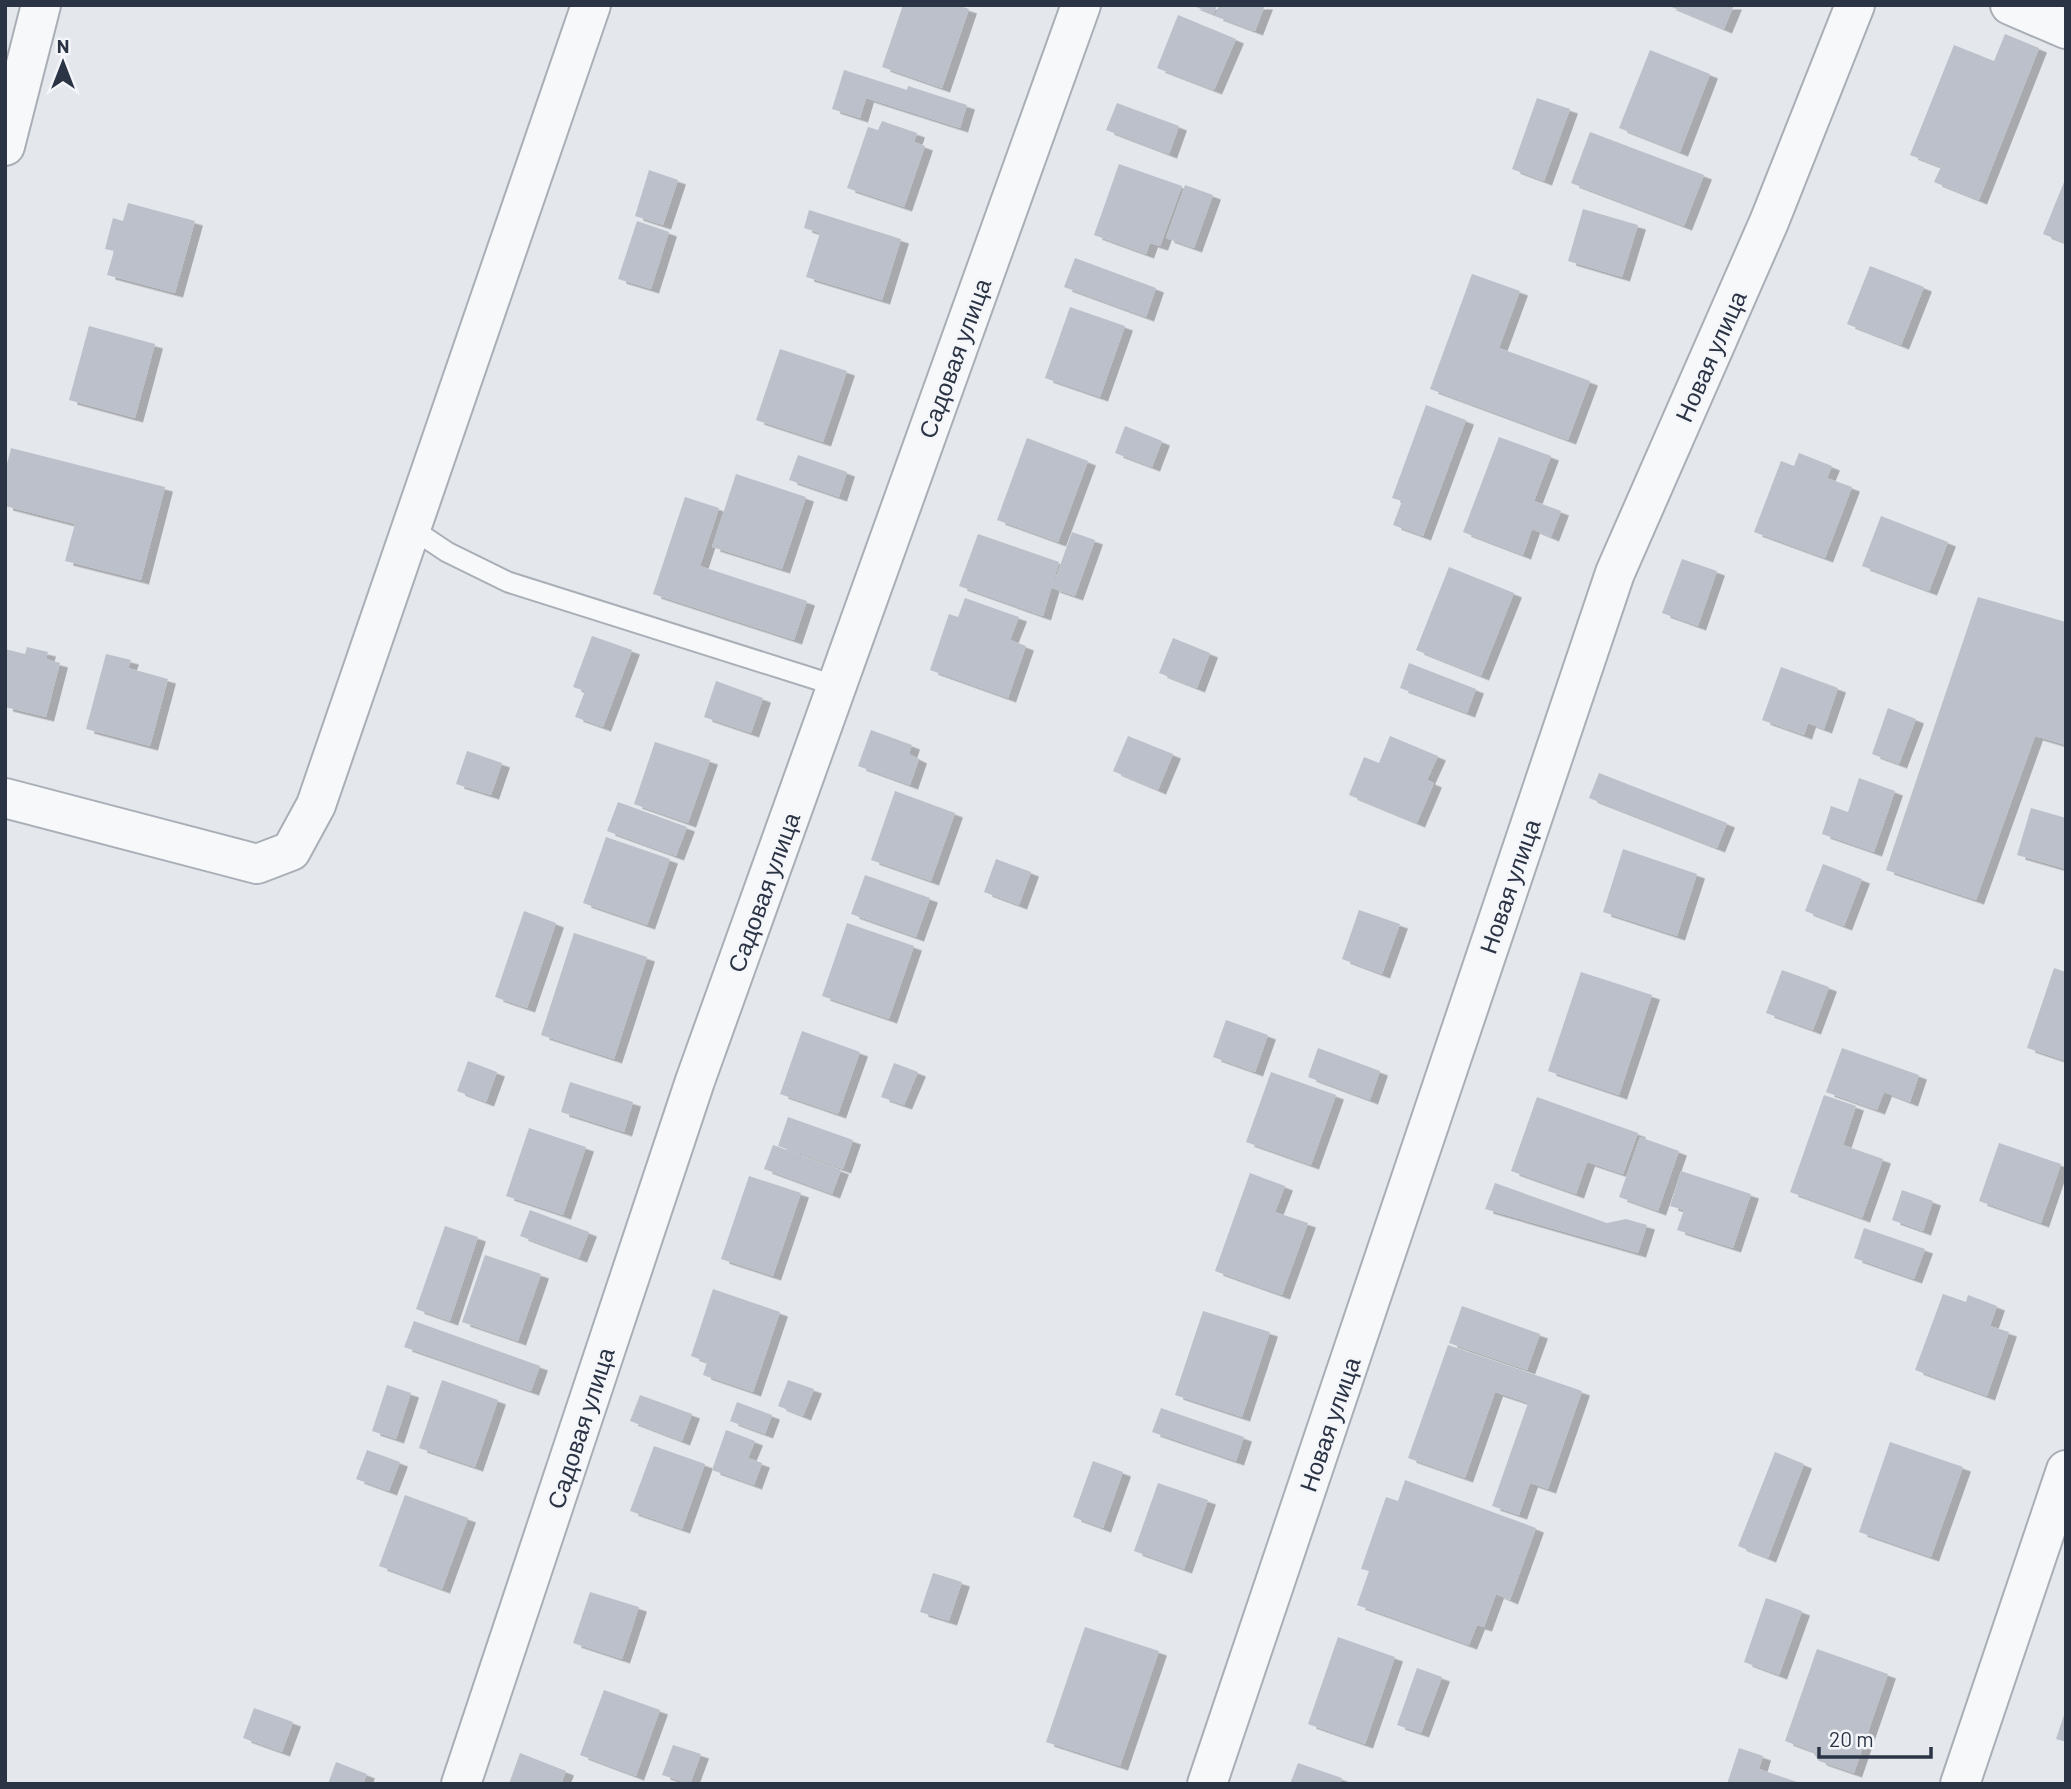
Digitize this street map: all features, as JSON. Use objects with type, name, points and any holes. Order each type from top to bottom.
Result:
[{"type":"street","points":[[5,146],[41,5]]},
{"type":"street","points":[[5,797],[257,864],[291,850],[316,804],[591,5]]},
{"type":"street","name":"Садовая улица","points":[[461,1784],[695,1081],[1081,5]]},
{"type":"street","name":"Новая улица","points":[[1208,1784],[1615,573],[1769,222],[1855,5]]},
{"type":"street","points":[[2010,5],[2066,29]]},
{"type":"street","points":[[1960,1784],[2066,1469]]},
{"type":"lane","points":[[411,528],[447,552],[508,582],[837,686]]},
{"type":"building","points":[[903,5],[957,5],[969,9],[942,88],[882,67]]},
{"type":"building","points":[[1191,5],[1217,5],[1214,14]]},
{"type":"building","points":[[1219,5],[1265,5],[1255,31],[1215,16]]},
{"type":"building","points":[[1667,5],[1734,5],[1724,29]]},
{"type":"building","points":[[1178,15],[1236,39],[1214,90],[1157,68]]},
{"type":"building","points":[[2005,34],[2039,48],[1979,200],[1934,182],[1941,167],[1910,155],[1954,45],[1994,61]]},
{"type":"building","points":[[1650,50],[1710,74],[1680,152],[1619,128]]},
{"type":"building","points":[[844,70],[907,90],[908,86],[967,105],[960,128],[866,98],[860,118],[832,109]]},
{"type":"building","points":[[1537,98],[1570,109],[1544,181],[1512,169]]},
{"type":"building","points":[[1117,103],[1179,126],[1169,154],[1106,130]]},
{"type":"building","points":[[882,121],[917,133],[914,142],[925,146],[904,207],[847,188],[868,127],[878,130]]},
{"type":"building","points":[[1590,132],[1704,175],[1684,226],[1571,183]]},
{"type":"building","points":[[1119,164],[1182,186],[1160,246],[1150,243],[1146,254],[1094,235]]},
{"type":"building","points":[[649,170],[678,180],[663,225],[635,216]]},
{"type":"building","points":[[2066,177],[2066,243],[2043,234]]},
{"type":"building","points":[[1185,185],[1213,195],[1194,248],[1166,238]]},
{"type":"building","points":[[128,203],[195,221],[175,293],[107,275],[114,251],[105,249],[113,218],[123,221]]},
{"type":"building","points":[[1583,209],[1638,225],[1622,277],[1568,261]]},
{"type":"building","points":[[809,210],[901,239],[882,300],[806,277],[820,233],[804,228]]},
{"type":"building","points":[[637,221],[669,232],[651,289],[618,279]]},
{"type":"building","points":[[1075,258],[1156,288],[1146,317],[1064,287]]},
{"type":"building","points":[[1870,266],[1924,287],[1901,345],[1847,324]]},
{"type":"building","points":[[1472,274],[1520,291],[1499,348],[1590,381],[1568,440],[1430,389]]},
{"type":"building","points":[[1070,307],[1125,326],[1100,397],[1045,378]]},
{"type":"building","points":[[89,326],[155,344],[135,418],[69,400]]},
{"type":"building","points":[[780,349],[847,371],[823,442],[756,420]]},
{"type":"building","points":[[1426,405],[1466,420],[1423,536],[1393,525],[1402,501],[1392,498]]},
{"type":"building","points":[[1125,426],[1162,441],[1152,467],[1115,453]]},
{"type":"building","points":[[1499,437],[1551,456],[1534,501],[1561,511],[1551,537],[1532,529],[1523,555],[1463,532]]},
{"type":"building","points":[[1027,438],[1088,461],[1058,542],[997,520]]},
{"type":"building","points":[[11,448],[165,487],[141,580],[65,561],[75,524],[5,506],[5,472]]},
{"type":"building","points":[[1799,453],[1832,466],[1827,478],[1852,487],[1825,558],[1754,532],[1781,461],[1794,466]]},
{"type":"building","points":[[798,455],[847,472],[839,497],[789,480]]},
{"type":"building","points":[[736,474],[806,497],[782,569],[712,547]]},
{"type":"building","points":[[685,497],[719,508],[700,566],[807,601],[794,640],[653,594]]},
{"type":"building","points":[[1881,516],[1948,542],[1929,591],[1862,566]]},
{"type":"building","points":[[1072,532],[1095,540],[1075,596],[1052,588]]},
{"type":"building","points":[[978,534],[1059,562],[1043,616],[959,586]]},
{"type":"building","points":[[1682,559],[1717,571],[1698,626],[1662,613]]},
{"type":"building","points":[[1449,567],[1514,593],[1481,676],[1416,650]]},
{"type":"building","points":[[1978,597],[2066,622],[2066,745],[2035,736],[1976,900],[1886,870]]},
{"type":"building","points":[[965,598],[1019,617],[1010,640],[1026,646],[1008,698],[930,670],[949,614],[958,617]]},
{"type":"building","points":[[592,636],[632,650],[603,727],[575,717],[585,691],[573,687]]},
{"type":"building","points":[[1173,638],[1210,653],[1197,688],[1159,673]]},
{"type":"building","points":[[27,647],[48,652],[46,659],[60,663],[46,717],[5,707],[5,649],[25,654]]},
{"type":"building","points":[[106,654],[131,660],[128,668],[168,679],[150,746],[86,729]]},
{"type":"building","points":[[1409,663],[1476,689],[1467,713],[1400,688]]},
{"type":"building","points":[[1781,667],[1838,688],[1824,729],[1808,723],[1804,735],[1762,720]]},
{"type":"building","points":[[716,681],[763,698],[751,733],[704,717]]},
{"type":"building","points":[[1888,708],[1916,719],[1899,764],[1872,754]]},
{"type":"building","points":[[871,730],[912,745],[909,754],[919,759],[910,785],[858,766]]},
{"type":"building","points":[[1128,736],[1173,754],[1158,790],[1113,771]]},
{"type":"building","points":[[1390,736],[1438,756],[1427,780],[1434,783],[1417,823],[1349,795],[1364,757],[1379,763]]},
{"type":"building","points":[[655,742],[710,760],[688,823],[634,804]]},
{"type":"building","points":[[467,751],[502,763],[491,795],[456,784]]},
{"type":"building","points":[[1599,773],[1727,823],[1717,848],[1589,798]]},
{"type":"building","points":[[1859,778],[1895,791],[1874,852],[1822,834],[1831,806],[1848,812]]},
{"type":"building","points":[[895,791],[955,813],[931,881],[871,860]]},
{"type":"building","points":[[618,802],[687,827],[676,856],[607,831]]},
{"type":"building","points":[[2031,808],[2066,818],[2066,869],[2017,855]]},
{"type":"building","points":[[606,837],[670,859],[647,925],[583,903]]},
{"type":"building","points":[[1623,849],[1697,874],[1677,936],[1603,912]]},
{"type":"building","points":[[996,859],[1031,872],[1019,905],[984,892]]},
{"type":"building","points":[[1823,864],[1862,879],[1844,926],[1805,911]]},
{"type":"building","points":[[865,875],[930,898],[916,937],[851,914]]},
{"type":"building","points":[[1359,910],[1400,924],[1382,974],[1342,959]]},
{"type":"building","points":[[524,911],[556,923],[527,1008],[495,997]]},
{"type":"building","points":[[847,923],[914,946],[889,1019],[822,996]]},
{"type":"building","points":[[574,933],[647,957],[614,1059],[541,1035]]},
{"type":"building","points":[[2054,968],[2066,972],[2066,1061],[2027,1048]]},
{"type":"building","points":[[1782,970],[1829,987],[1813,1030],[1766,1013]]},
{"type":"building","points":[[1581,972],[1652,995],[1619,1095],[1548,1071]]},
{"type":"building","points":[[1226,1020],[1268,1035],[1255,1072],[1213,1057]]},
{"type":"building","points":[[802,1031],[860,1052],[838,1114],[780,1094]]},
{"type":"building","points":[[1318,1048],[1380,1071],[1370,1100],[1308,1077]]},
{"type":"building","points":[[1842,1048],[1919,1075],[1910,1102],[1884,1092],[1877,1110],[1826,1092]]},
{"type":"building","points":[[468,1061],[497,1072],[486,1102],[457,1091]]},
{"type":"building","points":[[894,1063],[918,1072],[904,1105],[881,1097]]},
{"type":"building","points":[[1271,1072],[1336,1095],[1311,1165],[1246,1142]]},
{"type":"building","points":[[570,1082],[633,1102],[624,1132],[561,1112]]},
{"type":"building","points":[[1824,1095],[1856,1106],[1843,1145],[1883,1159],[1862,1218],[1790,1192]]},
{"type":"building","points":[[1537,1097],[1638,1133],[1623,1174],[1587,1162],[1576,1194],[1511,1171]]},
{"type":"building","points":[[788,1117],[853,1140],[843,1169],[778,1146]]},
{"type":"building","points":[[529,1128],[586,1147],[563,1215],[506,1196]]},
{"type":"building","points":[[1640,1137],[1679,1151],[1658,1211],[1619,1197]]},
{"type":"building","points":[[1999,1143],[2061,1164],[2041,1223],[1979,1201]]},
{"type":"building","points":[[773,1145],[841,1170],[832,1194],[764,1169]]},
{"type":"building","points":[[1681,1171],[1751,1194],[1733,1248],[1677,1230],[1684,1210],[1670,1206]]},
{"type":"building","points":[[1250,1173],[1285,1186],[1275,1212],[1308,1223],[1282,1295],[1215,1271]]},
{"type":"building","points":[[749,1176],[801,1193],[773,1276],[721,1259]]},
{"type":"building","points":[[1495,1183],[1607,1223],[1626,1219],[1647,1225],[1638,1253],[1485,1209]]},
{"type":"building","points":[[1902,1190],[1933,1201],[1923,1231],[1892,1220]]},
{"type":"building","points":[[530,1210],[589,1232],[579,1258],[520,1236]]},
{"type":"building","points":[[445,1226],[478,1237],[450,1321],[416,1309]]},
{"type":"building","points":[[1864,1228],[1925,1249],[1914,1279],[1854,1258]]},
{"type":"building","points":[[485,1255],[541,1274],[518,1341],[462,1322]]},
{"type":"building","points":[[713,1289],[780,1312],[753,1392],[703,1375],[707,1362],[691,1356]]},
{"type":"building","points":[[1943,1294],[1966,1302],[1968,1295],[1997,1306],[1990,1326],[2009,1332],[1987,1396],[1915,1370]]},
{"type":"building","points":[[1462,1306],[1540,1334],[1527,1370],[1449,1343]]},
{"type":"building","points":[[1203,1311],[1270,1332],[1242,1417],[1175,1395]]},
{"type":"building","points":[[414,1321],[540,1366],[531,1391],[404,1347]]},
{"type":"building","points":[[1448,1345],[1582,1391],[1548,1489],[1530,1483],[1519,1515],[1492,1506],[1528,1403],[1495,1392],[1465,1478],[1408,1458]]},
{"type":"building","points":[[442,1380],[498,1400],[475,1467],[419,1448]]},
{"type":"building","points":[[788,1380],[814,1389],[803,1416],[778,1406]]},
{"type":"building","points":[[387,1385],[411,1393],[396,1439],[372,1431]]},
{"type":"building","points":[[640,1395],[692,1414],[682,1441],[630,1421]]},
{"type":"building","points":[[737,1402],[772,1415],[765,1434],[730,1421]]},
{"type":"building","points":[[1161,1408],[1244,1437],[1236,1461],[1152,1432]]},
{"type":"building","points":[[726,1430],[755,1441],[748,1458],[762,1463],[754,1485],[712,1470]]},
{"type":"building","points":[[1890,1442],[1963,1467],[1931,1557],[1859,1532]]},
{"type":"building","points":[[654,1446],[705,1464],[682,1529],[630,1511]]},
{"type":"building","points":[[367,1450],[400,1462],[389,1491],[356,1479]]},
{"type":"building","points":[[1775,1452],[1804,1464],[1768,1558],[1738,1546]]},
{"type":"building","points":[[1093,1461],[1123,1472],[1103,1528],[1073,1517]]},
{"type":"building","points":[[1405,1480],[1536,1528],[1510,1600],[1496,1594],[1484,1627],[1477,1625],[1469,1645],[1357,1605],[1369,1571],[1361,1569],[1386,1497],[1398,1501]]},
{"type":"building","points":[[1158,1483],[1208,1500],[1184,1569],[1134,1551]]},
{"type":"building","points":[[405,1495],[468,1518],[442,1589],[379,1566]]},
{"type":"building","points":[[933,1573],[962,1582],[949,1621],[920,1612]]},
{"type":"building","points":[[590,1592],[639,1607],[622,1659],[573,1643]]},
{"type":"building","points":[[1766,1598],[1802,1611],[1779,1675],[1744,1662]]},
{"type":"building","points":[[1085,1627],[1159,1651],[1120,1766],[1046,1742]]},
{"type":"building","points":[[1338,1637],[1395,1657],[1365,1744],[1308,1724]]},
{"type":"building","points":[[1817,1649],[1888,1674],[1854,1773],[1819,1761],[1812,1751],[1785,1741]]},
{"type":"building","points":[[1417,1668],[1442,1677],[1421,1733],[1397,1725]]},
{"type":"building","points":[[604,1690],[660,1710],[636,1776],[580,1755]]},
{"type":"building","points":[[254,1708],[293,1722],[282,1752],[243,1738]]},
{"type":"building","points":[[2066,1712],[2066,1742],[2056,1739]]},
{"type":"building","points":[[673,1745],[701,1754],[690,1784],[662,1775]]},
{"type":"building","points":[[1739,1748],[1763,1756],[1759,1769],[1803,1784],[1727,1784]]},
{"type":"building","points":[[520,1753],[566,1771],[561,1784],[509,1784]]},
{"type":"building","points":[[336,1762],[367,1774],[363,1784],[328,1784]]},
{"type":"building","points":[[1298,1763],[1342,1778],[1340,1784],[1290,1784]]}]
